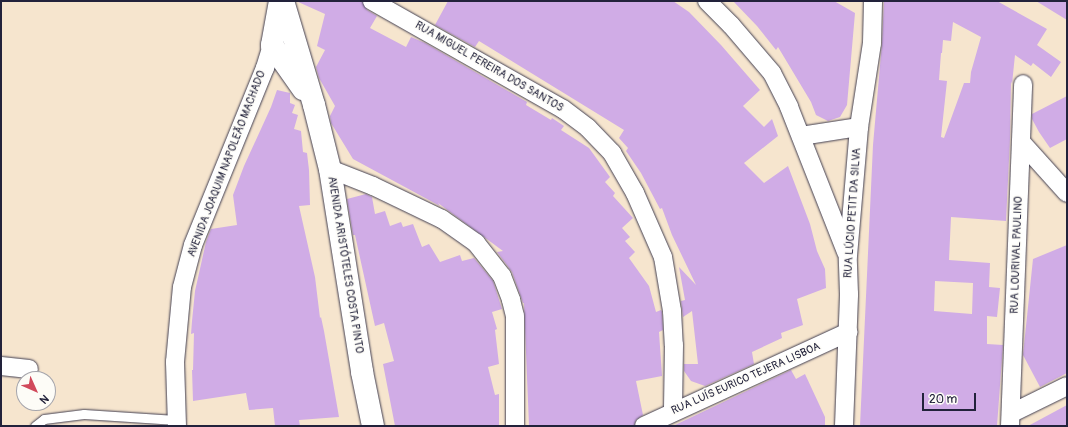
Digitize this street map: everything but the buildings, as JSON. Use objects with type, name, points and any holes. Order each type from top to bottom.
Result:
[{"type":"main road","points":[[272,45],[282,1]]},
{"type":"main road","name":"AVENIDA ARISTÓTELES COSTA PINTO","points":[[282,1],[314,105],[330,169],[362,372],[373,426]]},
{"type":"main road","name":"AVENIDA ARISTÓTELES COSTA PINTO","points":[[272,45],[314,105]]},
{"type":"street","name":"RUA MIGUEL PEREIRA DOS SANTOS","points":[[372,1],[562,108],[596,135],[612,153],[635,193],[663,257],[672,310],[674,345],[673,411]]},
{"type":"street","points":[[707,1],[731,25],[772,74],[789,107],[848,256]]},
{"type":"street","name":"RUA LÚCIO PETIT DA SILVA","points":[[844,426],[848,332],[848,256],[859,127],[872,43],[873,1]]},
{"type":"street","name":"AVENIDA JOAQUIM NAPOLEÃO MACHADO","points":[[176,423],[176,362],[182,287],[193,245],[265,68],[272,45]]},
{"type":"street","name":"RUA LOURIVAL PAULINO","points":[[1011,419],[1023,84]]},
{"type":"street","points":[[801,136],[859,127]]},
{"type":"street","points":[[1022,143],[1067,193]]},
{"type":"street","points":[[330,169],[373,186],[442,219],[476,243],[502,276],[512,300],[515,316],[515,426]]},
{"type":"street","name":"RUA LUÍS EURICO TEJERA LISBOA","points":[[644,426],[673,411],[848,332]]},
{"type":"street","points":[[1,366],[29,369]]},
{"type":"street","points":[[1011,419],[1067,386]]},
{"type":"lane","points":[[35,426],[44,419],[84,414],[176,423]]}]
